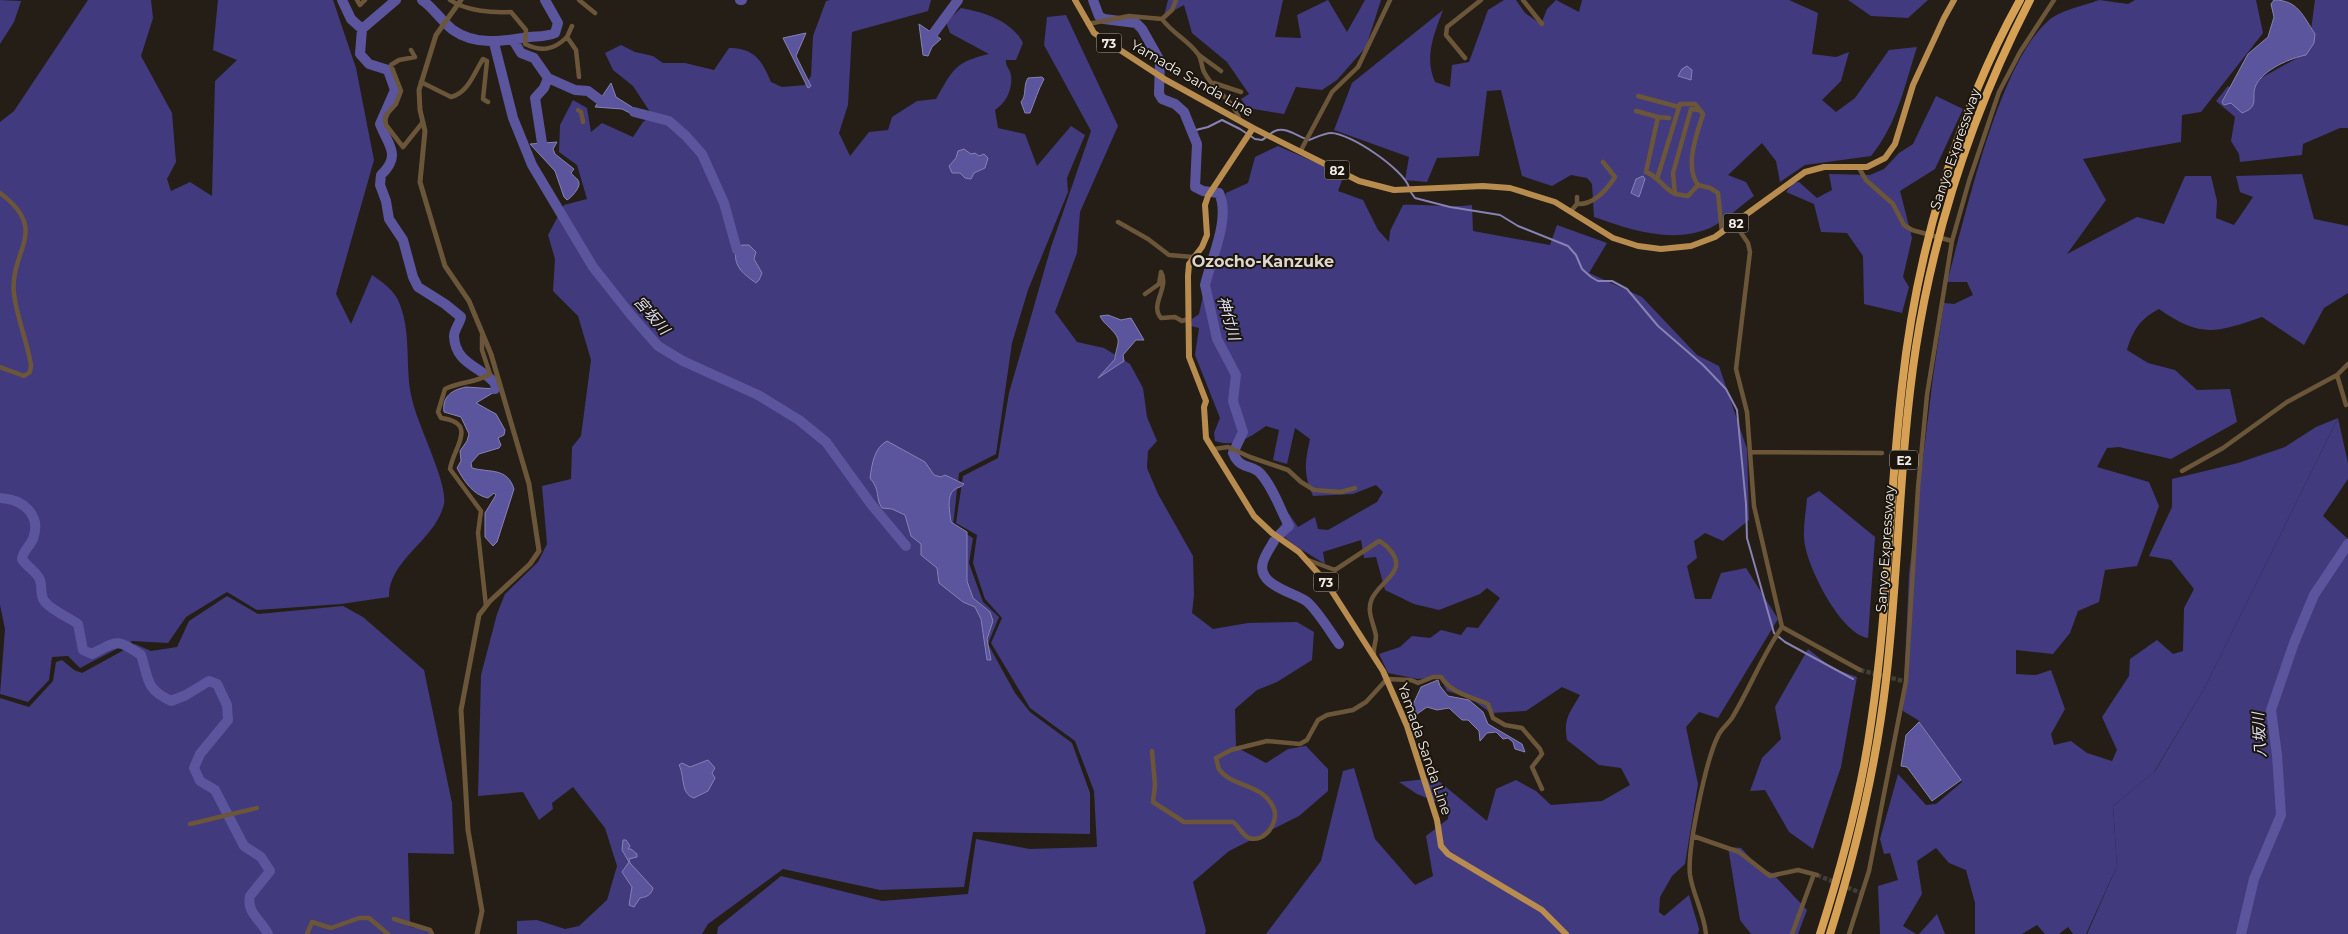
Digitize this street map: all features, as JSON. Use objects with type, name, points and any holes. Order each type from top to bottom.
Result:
[{"type":"highway","name":"Sanyo Expressway","points":[[1820,934],[1854,814],[1871,724],[1882,627],[1902,385],[1920,277],[1944,183],[1959,141],[1992,56],[2020,0]]},
{"type":"highway","name":"Sanyo Expressway","points":[[1830,934],[1863,816],[1880,726],[1892,619],[1911,390],[1916,350],[1930,278],[1953,185],[2005,52],[2030,0]]},
{"type":"main road","name":"Yamada Sanda Line","points":[[1075,0],[1087,24],[1094,33],[1156,74],[1240,122],[1250,134],[1211,192],[1205,205],[1207,235],[1202,247],[1193,257],[1188,268],[1190,365],[1206,401],[1204,431],[1254,516],[1272,534],[1305,559],[1326,582],[1374,654],[1407,726],[1437,820],[1442,846],[1448,854],[1542,910],[1566,934]]},
{"type":"main road","name":"82","points":[[1250,134],[1265,134],[1359,182],[1384,189],[1409,191],[1500,187],[1540,196],[1571,211],[1613,238],[1638,246],[1661,249],[1683,247],[1722,233],[1804,172],[1824,167],[1859,168],[1880,162],[1891,152],[1913,86],[1954,0]]},
{"type":"street","points":[[357,0],[360,5],[365,0]]},
{"type":"street","points":[[450,0],[499,13],[511,12],[526,30],[525,44],[531,47],[547,50],[557,47],[567,37],[572,26]]},
{"type":"street","points":[[579,0],[595,13]]},
{"type":"street","points":[[1087,24],[1129,16],[1162,19],[1172,10],[1176,0]]},
{"type":"street","points":[[1300,152],[1332,92],[1358,67],[1390,0]]},
{"type":"street","points":[[1465,58],[1446,35],[1447,27],[1481,0]]},
{"type":"street","points":[[1523,0],[1542,24]]},
{"type":"street","points":[[1849,934],[1862,893],[1883,804],[1904,681],[1918,488],[1927,395],[1950,240],[1999,92],[2020,52],[2054,0]]},
{"type":"street","points":[[459,2],[436,35],[419,90],[425,141],[420,182],[445,266],[469,301],[483,330],[529,484],[538,551],[530,564],[479,615],[461,710],[468,830],[482,911],[477,934]]},
{"type":"street","points":[[1162,19],[1172,32],[1184,40],[1199,55],[1221,70]]},
{"type":"street","points":[[567,37],[576,50],[579,77]]},
{"type":"street","points":[[411,50],[415,57],[399,60],[391,65],[401,91],[396,104],[385,116],[386,125],[403,147],[423,122]]},
{"type":"street","points":[[1199,55],[1204,72],[1236,108],[1240,122]]},
{"type":"street","points":[[421,82],[451,97],[456,96],[463,92],[483,59],[487,61],[483,99],[488,102]]},
{"type":"street","points":[[1212,83],[1241,92]]},
{"type":"street","points":[[1638,96],[1679,107]]},
{"type":"street","points":[[1658,179],[1680,104],[1695,104],[1703,114],[1693,150],[1693,179],[1698,185],[1710,188],[1718,193],[1722,233]]},
{"type":"street","points":[[1676,194],[1672,173],[1685,127],[1691,109],[1700,110]]},
{"type":"street","points":[[578,110],[581,112],[583,122]]},
{"type":"street","points":[[1636,110],[1658,117],[1669,118]]},
{"type":"street","points":[[1658,117],[1646,172],[1658,179],[1666,190],[1676,194],[1688,196],[1698,185]]},
{"type":"street","points":[[1577,204],[1584,205],[1594,200],[1615,178],[1603,162]]},
{"type":"street","points":[[1859,168],[1866,180],[1892,204],[1904,225],[1915,231],[1950,240]]},
{"type":"street","points":[[0,193],[16,205],[24,220],[25,234],[13,292],[31,366],[30,372],[24,376],[0,367]]},
{"type":"street","points":[[1571,211],[1577,204],[1577,197]]},
{"type":"street","points":[[1118,222],[1148,238],[1169,255],[1193,257]]},
{"type":"street","points":[[1706,934],[1690,875],[1693,836],[1718,736],[1731,719],[1782,627],[1754,506],[1747,412],[1736,369],[1750,252],[1748,243],[1735,224]]},
{"type":"street","points":[[1146,294],[1158,284],[1161,272],[1164,283],[1156,308],[1157,314],[1161,318],[1175,317],[1182,321],[1188,319]]},
{"type":"street","points":[[483,330],[482,350],[490,374],[479,381],[460,382],[446,389],[438,412],[441,418],[453,420],[461,428],[463,437],[452,456],[450,470],[481,511],[478,533],[486,606]]},
{"type":"street","points":[[2182,471],[2223,448],[2287,402],[2337,375],[2348,364]]},
{"type":"street","points":[[2337,375],[2346,405]]},
{"type":"street","points":[[1214,449],[1228,447],[1288,470],[1301,482],[1314,490],[1341,492],[1355,488]]},
{"type":"street","points":[[1750,452],[1882,453]]},
{"type":"street","points":[[1305,559],[1335,570],[1379,541],[1385,544],[1393,553],[1396,560],[1395,572],[1376,590],[1370,603],[1376,635],[1373,648],[1374,654]]},
{"type":"street","points":[[1782,627],[1860,670]]},
{"type":"street","points":[[1152,751],[1155,785],[1153,802],[1184,822],[1233,822],[1246,836],[1258,838],[1266,834],[1273,826],[1275,810],[1269,799],[1260,792],[1229,777],[1219,769],[1216,758],[1231,750],[1267,741],[1300,744],[1307,740],[1318,720],[1327,715],[1353,710],[1366,702],[1387,679],[1410,680],[1418,684],[1433,677],[1441,677],[1445,684],[1454,690],[1488,704],[1493,718],[1504,725],[1522,728],[1542,754],[1532,767],[1542,789]]},
{"type":"street","points":[[190,824],[257,808]]},
{"type":"street","points":[[1693,836],[1739,852],[1770,876],[1798,870],[1815,874],[1792,934]]},
{"type":"street","points":[[307,934],[312,922],[331,928],[362,917],[370,918],[388,934]]},
{"type":"street","points":[[394,919],[430,930],[432,934]]},
{"type":"shaded area","points":[[0,0],[21,1],[14,22],[0,44]]},
{"type":"shaded area","points":[[88,0],[151,0],[153,18],[141,56],[172,113],[176,162],[167,179],[171,191],[190,182],[212,196],[215,81],[237,60],[213,50],[218,0],[333,0],[356,68],[374,160],[336,294],[351,324],[372,275],[395,294],[405,323],[412,399],[437,468],[444,494],[444,504],[432,529],[396,572],[391,584],[389,597],[341,604],[257,610],[227,592],[186,617],[168,643],[132,641],[80,668],[68,656],[52,657],[49,680],[28,702],[0,694],[5,629],[0,605],[0,122],[14,111]]},
{"type":"shaded area","points":[[931,0],[928,11],[852,32],[848,105],[839,133],[850,156],[869,132],[888,130],[892,117],[917,101],[936,99],[951,74],[961,64],[989,54],[950,33],[946,22],[961,8],[988,15],[1005,23],[1018,35],[1023,43],[1016,60],[1006,60],[1011,75],[1011,85],[1005,100],[995,110],[998,128],[1025,134],[1037,166],[1071,126],[1085,135],[1067,178],[1068,192],[1028,290],[1012,343],[996,454],[959,473],[953,526],[973,538],[969,563],[983,602],[999,617],[988,644],[1015,693],[1030,712],[1072,743],[1090,793],[1090,834],[973,832],[964,887],[880,890],[783,869],[708,924],[702,934],[517,934],[517,921],[537,920],[565,929],[579,926],[607,900],[617,866],[605,828],[573,787],[552,803],[553,809],[539,820],[523,792],[478,796],[481,675],[497,614],[505,594],[538,562],[547,544],[542,486],[571,479],[572,447],[581,436],[591,360],[578,316],[553,291],[555,259],[548,235],[564,205],[587,199],[577,165],[559,152],[560,125],[573,100],[587,108],[591,132],[602,123],[633,137],[643,122],[652,115],[633,86],[613,70],[605,53],[621,45],[635,52],[653,56],[663,63],[685,63],[714,70],[729,48],[745,50],[756,57],[764,67],[771,82],[782,87],[805,85],[811,76],[813,36],[826,1]]},
{"type":"shaded area","points":[[1168,0],[1283,0],[1275,37],[1301,38],[1297,15],[1328,0],[1347,32],[1365,0],[1381,0],[1366,47],[1337,80],[1322,90],[1296,87],[1284,114],[1247,108],[1241,99],[1249,94],[1227,62],[1192,33],[1184,5],[1164,16]]},
{"type":"shaded area","points":[[1504,0],[1516,0],[1525,13],[1541,24],[1547,9],[1556,0],[1579,12],[1582,0],[1789,0],[1818,13],[1812,54],[1836,57],[1849,52],[1841,81],[1822,100],[1836,112],[1855,98],[1889,50],[1917,47],[1894,118],[1871,156],[1805,165],[1780,182],[1776,161],[1762,143],[1728,175],[1746,182],[1754,196],[1710,228],[1696,233],[1666,235],[1637,230],[1594,217],[1592,184],[1587,178],[1571,175],[1552,186],[1522,176],[1501,90],[1487,91],[1479,156],[1437,158],[1427,182],[1405,180],[1409,157],[1334,130],[1352,83],[1443,10],[1436,28],[1430,64],[1435,82],[1450,87],[1452,65],[1469,62],[1488,10]]},
{"type":"shaded area","points":[[1848,0],[1928,0],[1908,18],[1871,16]]},
{"type":"shaded area","points":[[2099,0],[2128,4],[2135,0],[2256,0],[2263,33],[2201,112],[2182,115],[2181,142],[2083,159],[2106,200],[2067,254],[2137,217],[2164,224],[2185,176],[2211,176],[2217,201],[2216,218],[2234,225],[2253,197],[2240,192],[2236,176],[2302,174],[2314,219],[2348,226],[2348,293],[2324,308],[2304,345],[2262,317],[2232,327],[2209,330],[2186,325],[2159,309],[2138,326],[2127,350],[2148,363],[2175,370],[2197,390],[2230,389],[2237,422],[2171,459],[2119,447],[2107,448],[2097,467],[2149,482],[2159,506],[2137,566],[2105,570],[2099,602],[2078,611],[2070,633],[2053,654],[2016,650],[2016,674],[2036,675],[2051,670],[2065,709],[2051,734],[2054,745],[2071,741],[2087,753],[2112,761],[2117,750],[2102,717],[2129,676],[2130,659],[2157,640],[2173,654],[2183,651],[2184,608],[2194,589],[2171,560],[2149,556],[2172,507],[2172,479],[2238,463],[2285,447],[2316,427],[2338,418],[2205,687],[2154,772],[2113,806],[2117,866],[2086,934],[2073,934],[2068,927],[2059,934],[2045,934],[2037,925],[2022,934],[1975,934],[1975,903],[1966,870],[1949,863],[1936,848],[1917,861],[1922,894],[1903,926],[1916,934],[1880,934],[1878,886],[1898,880],[1890,853],[1884,854],[1880,839],[1898,774],[1926,805],[1936,804],[1962,782],[1918,720],[1903,711],[1909,574],[1944,303],[1954,304],[1973,295],[1967,282],[1947,282],[1986,143],[2013,72],[2029,43],[2047,22],[2065,11]]},
{"type":"shaded area","points":[[2274,0],[2289,3],[2299,10],[2315,34],[2314,43],[2306,55],[2286,62],[2265,74],[2256,85],[2251,108],[2242,113],[2231,103],[2224,105],[2222,102],[2248,54],[2268,37],[2274,17],[2271,4]]},
{"type":"shaded area","points":[[2315,0],[2348,0],[2348,128],[2340,128],[2303,144],[2302,155],[2240,162],[2239,154],[2231,141],[2235,117],[2216,101],[2228,86],[2246,98],[2261,78],[2308,52]]},
{"type":"shaded area","points":[[1066,15],[1118,126],[1080,212],[1077,253],[1055,312],[1077,342],[1104,348],[1130,364],[1143,388],[1147,417],[1157,441],[1148,451],[1147,468],[1158,494],[1193,556],[1194,595],[1192,613],[1213,629],[1248,623],[1297,622],[1314,632],[1312,660],[1277,682],[1257,690],[1235,709],[1236,747],[1266,763],[1288,749],[1306,746],[1328,769],[1328,791],[1299,816],[1229,851],[1193,882],[1206,931],[1205,934],[717,934],[718,927],[781,876],[882,901],[968,894],[976,839],[1030,849],[1097,847],[1094,791],[1075,741],[1030,708],[991,643],[1002,618],[985,599],[973,563],[977,535],[956,523],[963,476],[998,458],[1009,393],[1051,247],[1091,131],[1044,45],[1047,17]]},
{"type":"shaded area","points":[[919,24],[941,39],[932,47],[928,56],[923,55]]},
{"type":"shaded area","points":[[806,33],[796,56],[811,86],[808,88],[783,38]]},
{"type":"shaded area","points":[[1687,66],[1692,70],[1691,80],[1678,76],[1682,69]]},
{"type":"shaded area","points":[[1042,77],[1044,79],[1030,113],[1025,113],[1021,102],[1028,78]]},
{"type":"shaded area","points":[[611,83],[616,97],[635,109],[634,112],[630,113],[622,109],[595,107]]},
{"type":"shaded area","points":[[1936,96],[1963,109],[1935,169],[1900,191],[1912,238],[1903,277],[1909,287],[1902,313],[1864,304],[1863,256],[1847,233],[1821,232],[1814,204],[1786,192],[1793,183],[1799,182],[1817,198],[1832,190],[1829,174],[1870,175],[1884,169],[1899,153],[1913,144]]},
{"type":"shaded area","points":[[557,142],[553,149],[555,154],[574,169],[571,173],[579,182],[577,190],[567,200],[564,197],[555,171],[530,144]]},
{"type":"shaded area","points":[[1278,146],[1344,175],[1338,191],[1363,200],[1378,230],[1389,242],[1390,231],[1403,205],[1472,205],[1473,231],[1550,245],[1557,225],[1607,243],[1589,273],[1642,297],[1697,355],[1719,366],[1747,449],[1749,520],[1723,541],[1705,533],[1694,541],[1697,558],[1687,566],[1695,599],[1711,599],[1721,573],[1746,568],[1778,619],[1718,718],[1699,712],[1686,727],[1698,784],[1685,864],[1672,876],[1660,897],[1659,912],[1664,916],[1689,895],[1699,929],[1698,934],[1266,934],[1321,861],[1343,771],[1354,768],[1375,839],[1415,885],[1433,876],[1426,836],[1448,819],[1449,807],[1417,794],[1399,782],[1435,778],[1487,821],[1496,789],[1516,780],[1536,791],[1551,805],[1602,801],[1630,785],[1621,768],[1599,765],[1567,740],[1567,721],[1570,711],[1580,695],[1562,687],[1526,711],[1491,713],[1470,698],[1447,691],[1440,677],[1418,679],[1388,673],[1379,654],[1400,647],[1412,636],[1430,638],[1441,630],[1461,635],[1467,627],[1478,628],[1500,598],[1487,588],[1480,594],[1439,610],[1414,604],[1385,590],[1376,557],[1364,558],[1361,540],[1323,552],[1325,564],[1294,545],[1277,531],[1289,514],[1298,527],[1315,517],[1318,529],[1328,530],[1377,502],[1383,492],[1376,485],[1353,494],[1313,496],[1306,474],[1310,439],[1295,428],[1287,464],[1273,460],[1279,430],[1266,426],[1236,442],[1223,443],[1215,441],[1214,433],[1220,418],[1195,355],[1199,328],[1191,326],[1192,319],[1199,314],[1226,193],[1248,183],[1255,157]]},
{"type":"shaded area","points":[[964,149],[971,154],[975,153],[979,156],[984,154],[988,158],[985,168],[974,173],[971,179],[965,178],[960,173],[952,173],[949,166],[956,158],[958,151]]},
{"type":"shaded area","points":[[1643,176],[1645,179],[1639,197],[1631,193],[1636,179]]},
{"type":"shaded area","points":[[742,245],[749,245],[756,252],[754,259],[762,273],[756,283],[741,270],[736,262],[736,251]]},
{"type":"shaded area","points":[[1108,315],[1121,320],[1131,318],[1144,340],[1136,340],[1123,355],[1124,361],[1098,378],[1115,359],[1118,344],[1117,336],[1100,316]]},
{"type":"shaded area","points":[[466,387],[495,389],[496,391],[476,403],[496,414],[505,430],[504,435],[498,438],[501,445],[499,448],[479,454],[471,463],[472,468],[497,472],[507,477],[514,489],[497,542],[493,546],[485,537],[485,513],[496,495],[494,493],[488,498],[478,494],[469,487],[463,478],[457,468],[461,461],[460,451],[467,441],[469,434],[461,417],[444,412],[446,398],[452,392]]},
{"type":"shaded area","points":[[2338,418],[2348,463],[2348,479],[2323,516],[2348,539],[2348,934],[2087,934],[2117,866],[2113,806],[2155,771],[2205,687]]},
{"type":"shaded area","points":[[887,441],[925,462],[934,475],[941,477],[945,475],[964,484],[956,488],[950,496],[951,522],[967,532],[967,581],[973,598],[990,612],[993,621],[987,639],[991,660],[987,660],[981,619],[975,607],[963,602],[939,583],[937,568],[921,555],[921,544],[911,536],[905,515],[892,509],[882,508],[880,504],[876,487],[870,478],[876,452]]},
{"type":"shaded area","points":[[1819,491],[1875,537],[1868,638],[1858,634],[1837,613],[1820,584],[1808,556],[1804,534],[1807,498]]},
{"type":"shaded area","points":[[227,596],[258,614],[343,606],[363,617],[424,670],[452,803],[454,854],[408,853],[410,927],[425,929],[433,934],[0,934],[0,698],[29,707],[53,681],[56,662],[62,660],[74,670],[82,673],[135,644],[151,651],[177,647],[189,621]]},
{"type":"shaded area","points":[[1808,649],[1832,668],[1857,677],[1841,767],[1813,849],[1789,832],[1765,790],[1750,791],[1762,758],[1781,739],[1775,707]]},
{"type":"shaded area","points":[[1438,680],[1448,696],[1469,700],[1483,712],[1488,724],[1522,744],[1525,752],[1515,749],[1513,742],[1508,738],[1503,739],[1496,732],[1487,733],[1480,741],[1479,731],[1468,720],[1462,720],[1449,708],[1437,710],[1427,707],[1417,714],[1414,724],[1411,709],[1421,687]]},
{"type":"shaded area","points":[[1919,722],[1961,780],[1932,801],[1907,767],[1901,766],[1906,735]]},
{"type":"shaded area","points":[[708,760],[715,768],[712,773],[715,778],[708,791],[694,798],[685,789],[679,765],[682,763],[690,767]]},
{"type":"shaded area","points":[[623,840],[626,840],[630,846],[628,849],[637,854],[637,857],[629,859],[630,863],[653,888],[648,895],[640,898],[634,907],[629,905],[632,887],[622,872],[629,862],[622,850]]},
{"type":"shaded area","points":[[1728,847],[1741,848],[1761,869],[1772,873],[1807,910],[1798,934],[1751,934],[1740,920]]},
{"type":"shaded area","points":[[1937,914],[1945,934],[1919,934]]},
{"type":"waterway","points":[[342,0],[351,19],[362,29],[396,0]]},
{"type":"waterway","points":[[422,0],[453,30],[471,38],[490,41],[545,36],[555,33],[558,23],[545,0]]},
{"type":"waterway","points":[[933,34],[958,0]]},
{"type":"waterway","name":"神付川","points":[[1093,0],[1099,16],[1104,19],[1136,23],[1142,29],[1160,61],[1159,94],[1162,99],[1175,104],[1184,112],[1197,144],[1195,187],[1203,191],[1219,193],[1223,214],[1219,239],[1205,285],[1217,339],[1236,375],[1233,401],[1243,432],[1233,453],[1239,462],[1257,470],[1269,485],[1289,526],[1280,534]]},
{"type":"waterway","points":[[362,29],[360,54],[369,64],[388,70],[395,90],[380,124],[392,156],[391,162],[381,175],[380,185],[386,201],[389,219],[403,240],[413,277],[418,287],[445,304],[461,317],[454,336],[459,354],[492,380],[497,386],[495,389]]},
{"type":"waterway","points":[[513,40],[521,53],[534,58],[548,78],[575,90],[588,91],[600,100]]},
{"type":"waterway","name":"宮坂川","points":[[494,43],[513,118],[532,165],[593,267],[631,315],[658,346],[683,361],[758,395],[799,420],[826,442],[871,504],[906,546]]},
{"type":"waterway","points":[[542,143],[535,98],[544,88],[548,78]]},
{"type":"waterway","points":[[634,112],[669,121],[702,154],[724,203],[737,250]]},
{"type":"waterway","points":[[1192,131],[1208,127],[1222,120],[1255,139],[1262,140],[1279,130],[1288,131],[1309,140],[1328,133],[1340,135],[1362,145],[1387,162],[1405,180],[1409,187]]},
{"type":"waterway","points":[[1410,191],[1415,198],[1450,207],[1500,215],[1518,226],[1568,246],[1576,255],[1582,269],[1591,277],[1598,281],[1612,281],[1627,289],[1658,326],[1703,365],[1726,389],[1737,410],[1746,504],[1747,538],[1774,633],[1785,642],[1853,679]]},
{"type":"waterway","points":[[0,498],[16,501],[28,509],[32,515],[35,522],[33,539],[23,554],[22,559],[39,577],[42,597],[45,602],[78,624],[83,650],[92,654],[116,643],[133,650],[141,655],[152,688],[171,701],[186,695],[209,681],[217,684],[227,705],[228,720],[200,754],[194,768],[200,781],[215,790],[244,846],[261,857],[270,871],[250,896],[249,902],[252,911],[268,934]]},
{"type":"waterway","name":"神付川","points":[[1274,541],[1263,562],[1262,570],[1265,577],[1277,587],[1310,604],[1339,644]]},
{"type":"waterway","name":"八坂川","points":[[2241,934],[2254,879],[2281,815],[2277,755],[2271,710],[2294,643],[2314,595],[2348,544]]},
{"type":"tunnel","points":[[1860,670],[1903,681]]},
{"type":"tunnel","points":[[1817,875],[1861,893]]},
{"type":"district","name":"Ozocho-Kanzuke","points":[[1263,261]]}]
